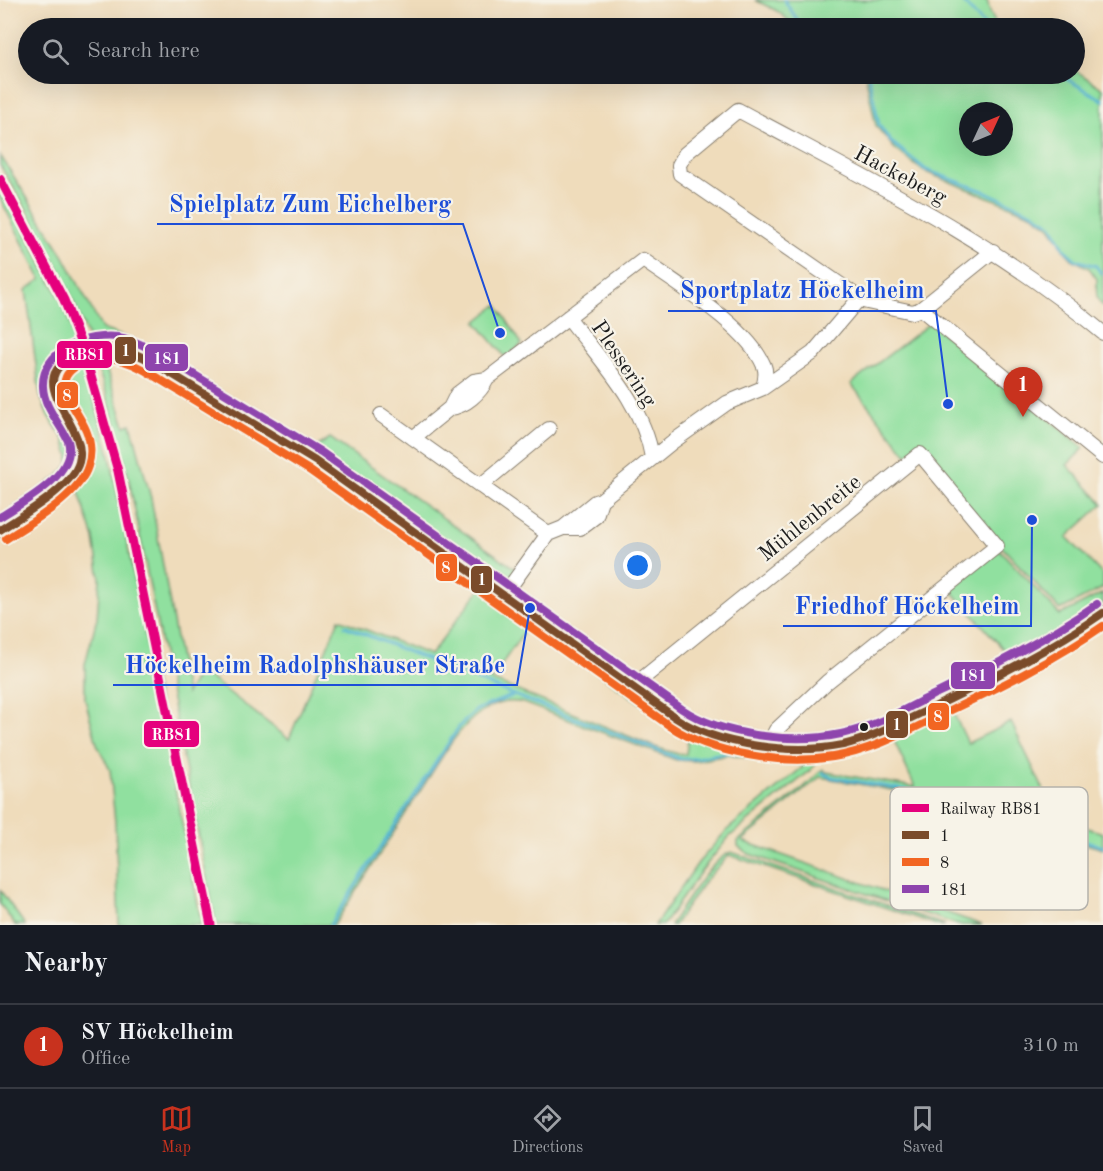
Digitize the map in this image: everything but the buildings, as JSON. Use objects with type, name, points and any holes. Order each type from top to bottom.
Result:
[{"type":"street","name":"Hackeberg","points":[[858,300],[851,292],[680,174],[679,165],[684,154],[738,110],[934,215],[993,251],[1034,279],[1103,333]]},
{"type":"street","points":[[504,595],[548,534],[563,528],[580,528],[596,516],[601,500],[671,443],[728,403],[763,388],[813,353],[858,300],[913,312],[921,309],[993,251]]},
{"type":"street","name":"Plessering","points":[[652,458],[649,438],[622,388],[568,317],[643,260],[712,309],[747,339],[764,366]]},
{"type":"street","points":[[921,309],[1103,457]]},
{"type":"street","points":[[413,438],[450,408],[457,394],[474,381],[487,379],[568,317]]},
{"type":"street","points":[[0,530],[65,483],[77,468],[80,445],[76,432],[56,400],[53,381],[56,374],[69,359],[84,352],[100,347],[120,348],[146,360],[277,436],[476,574],[632,687],[694,729],[719,738],[768,746],[822,748],[851,743],[911,719],[1053,646],[1103,613]]},
{"type":"street","points":[[764,366],[785,374]]},
{"type":"street","points":[[763,388],[766,377],[764,366]]},
{"type":"street","points":[[381,415],[548,534]]},
{"type":"street","points":[[480,486],[549,429]]},
{"type":"street","name":"Plessering","points":[[649,438],[671,443]]},
{"type":"street","name":"Mühlenbreite","points":[[632,687],[920,454],[997,546],[827,682],[776,730],[768,746]]},
{"type":"green space","points":[[755,0],[987,0],[993,18],[786,18]]},
{"type":"green space","points":[[1085,77],[1103,89],[1103,306],[1097,297],[1097,279],[1089,268],[1072,259],[1050,227],[1033,215],[923,171],[894,148],[876,126],[867,84],[1085,84]]},
{"type":"green space","points":[[0,155],[62,253],[102,329],[130,339],[315,448],[330,438],[517,570],[509,580],[500,584],[487,577],[150,356],[91,344],[63,277],[0,165]]},
{"type":"green space","points":[[0,184],[60,298],[80,348],[50,373],[74,444],[74,457],[68,474],[0,525],[0,518],[58,476],[68,465],[69,456],[64,439],[48,416],[40,395],[26,290],[41,279],[0,198]]},
{"type":"green space","points":[[497,305],[522,344],[506,358],[476,322]]},
{"type":"green space","points":[[930,323],[1084,448],[1067,465],[1103,504],[1067,537],[1103,575],[1103,588],[1060,610],[1002,547],[919,445],[907,455],[851,384]]},
{"type":"green space","points":[[101,353],[125,426],[131,424],[151,498],[186,694],[200,670],[289,739],[339,619],[430,655],[481,588],[282,448],[158,379],[164,374],[264,432],[486,588],[485,591],[501,603],[504,600],[673,721],[817,755],[819,760],[811,770],[729,837],[702,870],[663,925],[655,925],[698,863],[727,830],[805,765],[728,755],[696,761],[676,760],[523,703],[501,703],[473,718],[451,743],[334,925],[216,925],[129,480],[107,395],[93,355]],"holes":[[[529,624],[688,737],[686,754],[678,754],[655,747],[491,680]]]},
{"type":"green space","points":[[82,359],[109,451],[202,925],[119,925],[115,822],[110,770],[97,744],[85,699],[85,664],[97,618],[100,579],[94,538],[78,484],[0,541],[0,535],[84,462],[59,388],[61,377],[66,370]]},
{"type":"green space","points":[[999,549],[1060,615],[1103,593],[1103,604],[1052,639],[1013,660],[950,589]]},
{"type":"green space","points":[[950,706],[968,743],[1011,722],[1042,787],[915,787],[892,736]]},
{"type":"green space","points":[[823,769],[826,772],[915,787],[890,787],[890,790],[820,777],[742,841],[890,893],[890,902],[749,854],[738,846],[738,841]]},
{"type":"green space","points":[[1088,828],[1103,833],[1103,849],[1088,845]]},
{"type":"green space","points":[[731,852],[890,906],[890,909],[729,855],[705,881],[674,925],[670,925],[706,873],[723,856]]},
{"type":"green space","points":[[0,890],[25,925],[15,925],[0,904]]},
{"type":"green space","points":[[892,910],[901,910],[945,925],[937,925]]},
{"type":"green space","points":[[914,910],[939,910],[982,925],[958,925]]},
{"type":"waterway","points":[[784,0],[796,18]]},
{"type":"waterway","points":[[961,0],[978,18]]},
{"type":"waterway","points":[[870,84],[879,125],[890,141],[926,170],[986,192],[1033,213],[1052,225],[1065,250],[1076,260],[1096,266],[1101,273]]},
{"type":"waterway","points":[[1075,84],[1103,100]]},
{"type":"waterway","points":[[345,626],[680,759],[729,752],[808,763]]},
{"type":"waterway","points":[[330,925],[459,727],[476,710],[514,695]]},
{"type":"waterway","points":[[823,773],[830,777],[890,787]]},
{"type":"waterway","points":[[1088,842],[1103,847]]},
{"type":"rail line","name":"RB81","points":[[0,179],[64,300],[84,352],[118,471],[211,925]]},
{"type":"transit line","name":"181","points":[[0,517],[34,495],[57,476],[65,465],[69,453],[68,441],[49,409],[44,395],[44,374],[50,363],[68,347],[81,341],[106,336],[133,341],[157,352],[321,452],[682,709],[717,726],[781,738],[822,737],[865,727],[900,712],[1017,653],[1058,630],[1097,604]]},
{"type":"transit line","name":"1","points":[[0,530],[57,491],[74,472],[79,462],[79,447],[75,432],[54,389],[54,376],[62,364],[81,353],[109,348],[126,351],[152,362],[315,461],[676,718],[693,728],[734,741],[757,746],[802,749],[843,745],[867,738],[1000,674],[1063,639],[1103,613]]},
{"type":"transit line","name":"8","points":[[6,539],[65,498],[83,477],[89,462],[90,444],[86,430],[70,401],[64,383],[67,374],[75,367],[97,359],[112,358],[146,371],[309,470],[670,726],[687,736],[727,750],[749,755],[793,759],[833,757],[862,750],[1005,684],[1065,651],[1103,626]]},
{"type":"place","name":"Spielplatz Zum Eichelberg","points":[[500,333]]},
{"type":"place","name":"Sportplatz Höckelheim","points":[[948,404]]},
{"type":"place","name":"SV Höckelheim","points":[[1023,417]]},
{"type":"place","name":"Friedhof Höckelheim","points":[[1032,520]]},
{"type":"place","name":"Höckelheim Radolphshäuser Straße","points":[[530,608]]}]
